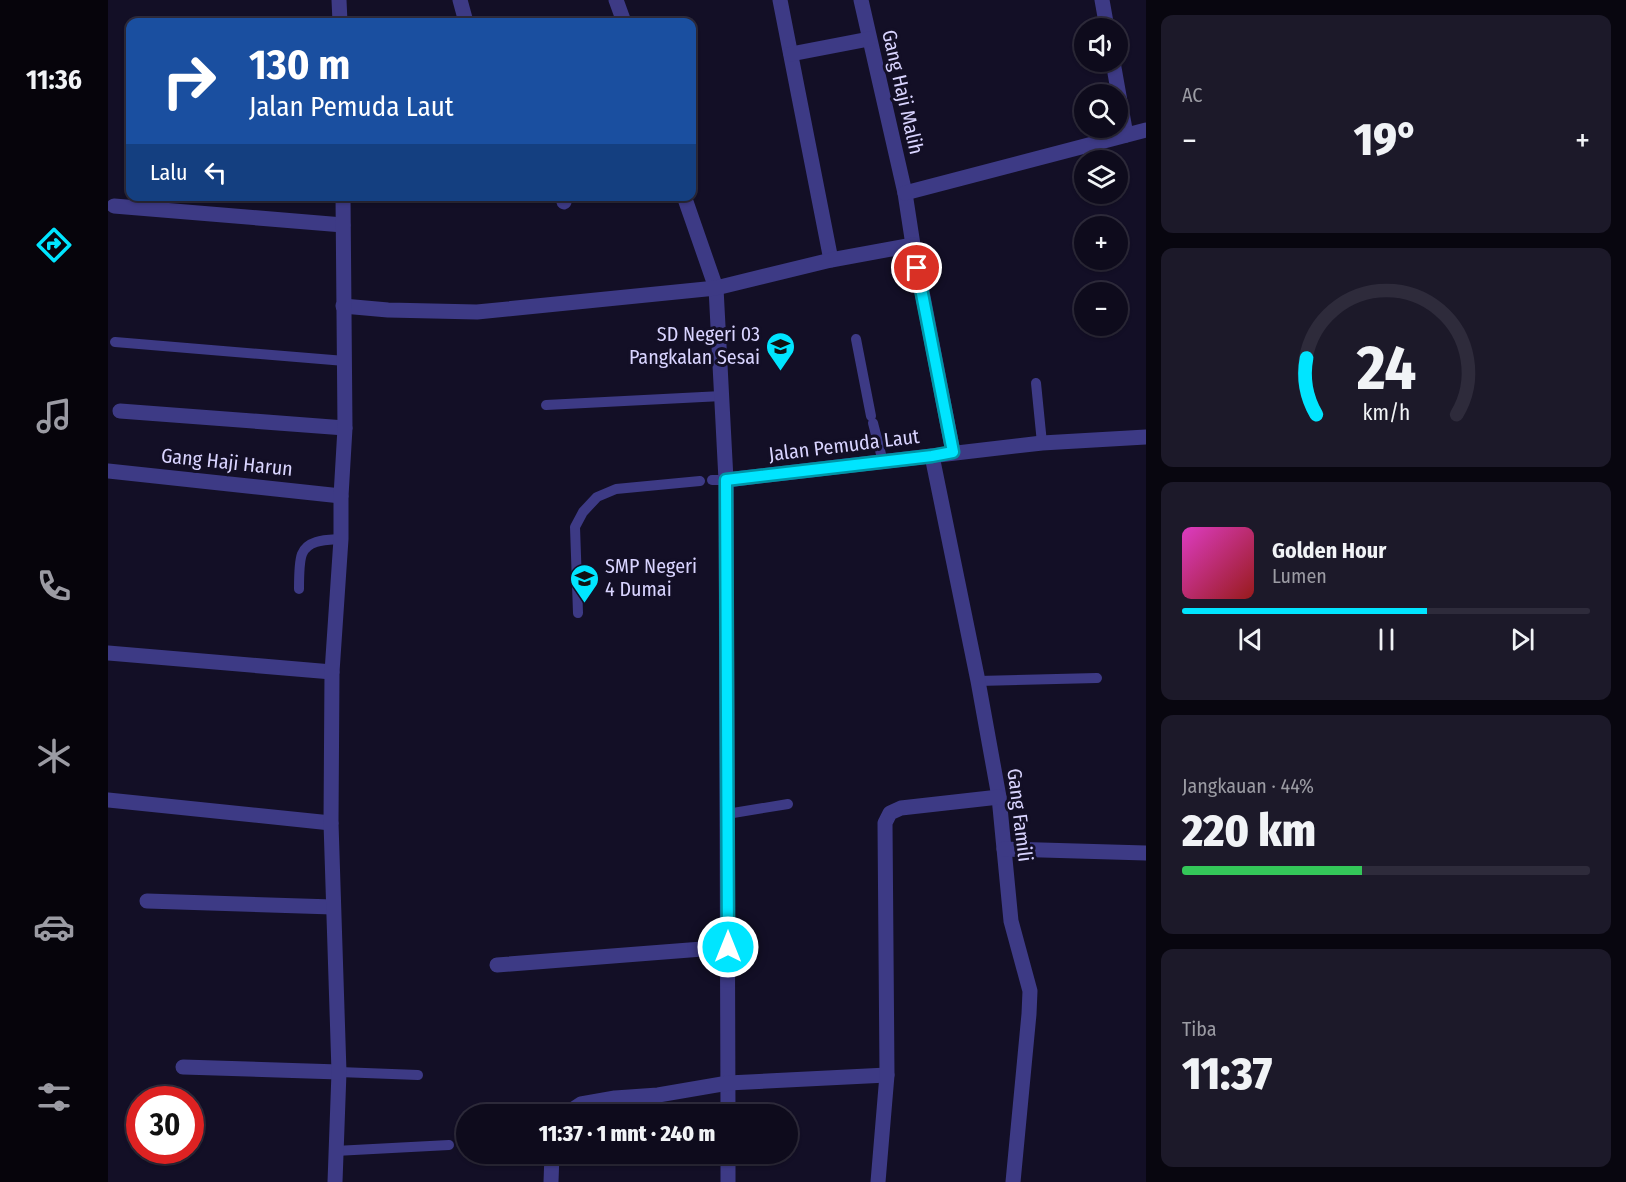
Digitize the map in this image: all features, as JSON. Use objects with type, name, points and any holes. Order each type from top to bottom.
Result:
[{"type":"street","points":[[339,0],[340,18]]},
{"type":"street","points":[[460,0],[465,18]]},
{"type":"street","points":[[616,0],[623,18]]},
{"type":"street","points":[[780,0],[831,260]]},
{"type":"street","name":"Gang Haji Malih","points":[[861,0],[905,193],[953,452]]},
{"type":"street","points":[[1102,0],[1105,18]]},
{"type":"street","points":[[790,54],[869,39]]},
{"type":"street","points":[[1128,134],[1146,130]]},
{"type":"street","points":[[905,193],[1115,138]]},
{"type":"street","points":[[335,1182],[339,1072],[331,823],[332,672],[341,539],[345,428],[343,201]]},
{"type":"street","points":[[686,201],[716,288],[722,396],[713,481],[727,814],[728,1104]]},
{"type":"street","points":[[114,206],[343,225]]},
{"type":"street","points":[[344,306],[388,310],[477,312],[716,288],[831,260],[913,245]]},
{"type":"street","points":[[120,411],[345,428]]},
{"type":"street","name":"Jalan Pemuda Laut","points":[[713,481],[953,452],[1042,443],[1146,437]]},
{"type":"street","name":"Gang Famili","points":[[932,456],[999,797],[1011,921],[1030,991],[1013,1182]]},
{"type":"street","name":"Gang Haji Harun","points":[[108,471],[341,496]]},
{"type":"street","points":[[108,653],[332,672]]},
{"type":"street","points":[[878,1182],[887,1075],[885,823],[890,813],[900,808],[999,797]]},
{"type":"street","points":[[108,800],[331,823]]},
{"type":"street","points":[[1004,849],[1146,853]]},
{"type":"street","points":[[147,901],[333,907]]},
{"type":"street","points":[[497,965],[728,947]]},
{"type":"street","points":[[183,1067],[339,1072]]},
{"type":"street","points":[[581,1104],[615,1098],[658,1095],[728,1083],[887,1075]]},
{"type":"street","points":[[550,1182],[551,1164]]},
{"type":"street","points":[[728,1164],[728,1182]]},
{"type":"lane","points":[[856,339],[883,462]]},
{"type":"lane","points":[[115,342],[345,361]]},
{"type":"lane","points":[[1036,383],[1042,443]]},
{"type":"lane","points":[[546,405],[722,396]]},
{"type":"lane","points":[[578,613],[575,527],[583,512],[597,497],[616,489],[713,481]]},
{"type":"lane","points":[[299,589],[302,554],[307,547],[320,540],[341,539]]},
{"type":"lane","points":[[978,681],[1097,678]]},
{"type":"lane","points":[[727,814],[788,804]]},
{"type":"lane","points":[[339,1072],[418,1075]]},
{"type":"lane","points":[[335,1151],[449,1145]]},
{"type":"place","name":"SD Negeri 03 Pangkalan Sesai","points":[[781,372]]},
{"type":"place","name":"SMP Negeri 4 Dumai","points":[[584,604]]},
{"type":"route","points":[[728,947],[726,480],[953,452],[917,268]]}]
